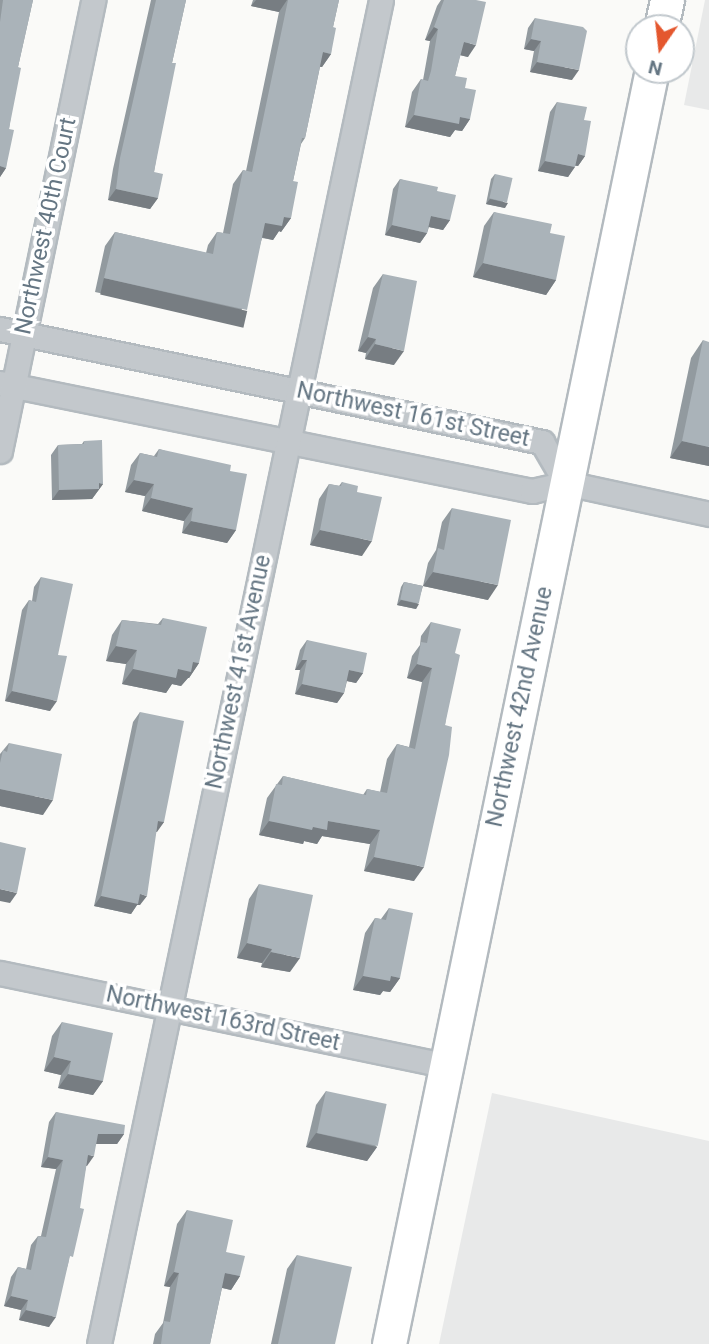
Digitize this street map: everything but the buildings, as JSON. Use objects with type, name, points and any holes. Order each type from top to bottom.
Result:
[{"type":"street","name":"Northwest 40th Court","points":[[0,451],[7,385],[23,334],[93,0]]},
{"type":"street","name":"Northwest 41st Avenue","points":[[99,1344],[381,0]]},
{"type":"street","name":"Northwest 42nd Avenue","points":[[389,1344],[649,84]]},
{"type":"street","name":"Northwest 161st Street","points":[[0,329],[542,442],[566,483]]},
{"type":"street","points":[[7,385],[532,491],[566,483],[709,514]]},
{"type":"street","name":"Northwest 163rd Street","points":[[0,973],[445,1065]]},
{"type":"shaded area","points":[[705,0],[709,0],[709,110],[684,105],[688,84],[695,84],[695,50]]},
{"type":"shaded area","points":[[492,1093],[709,1141],[709,1344],[439,1344]]}]
